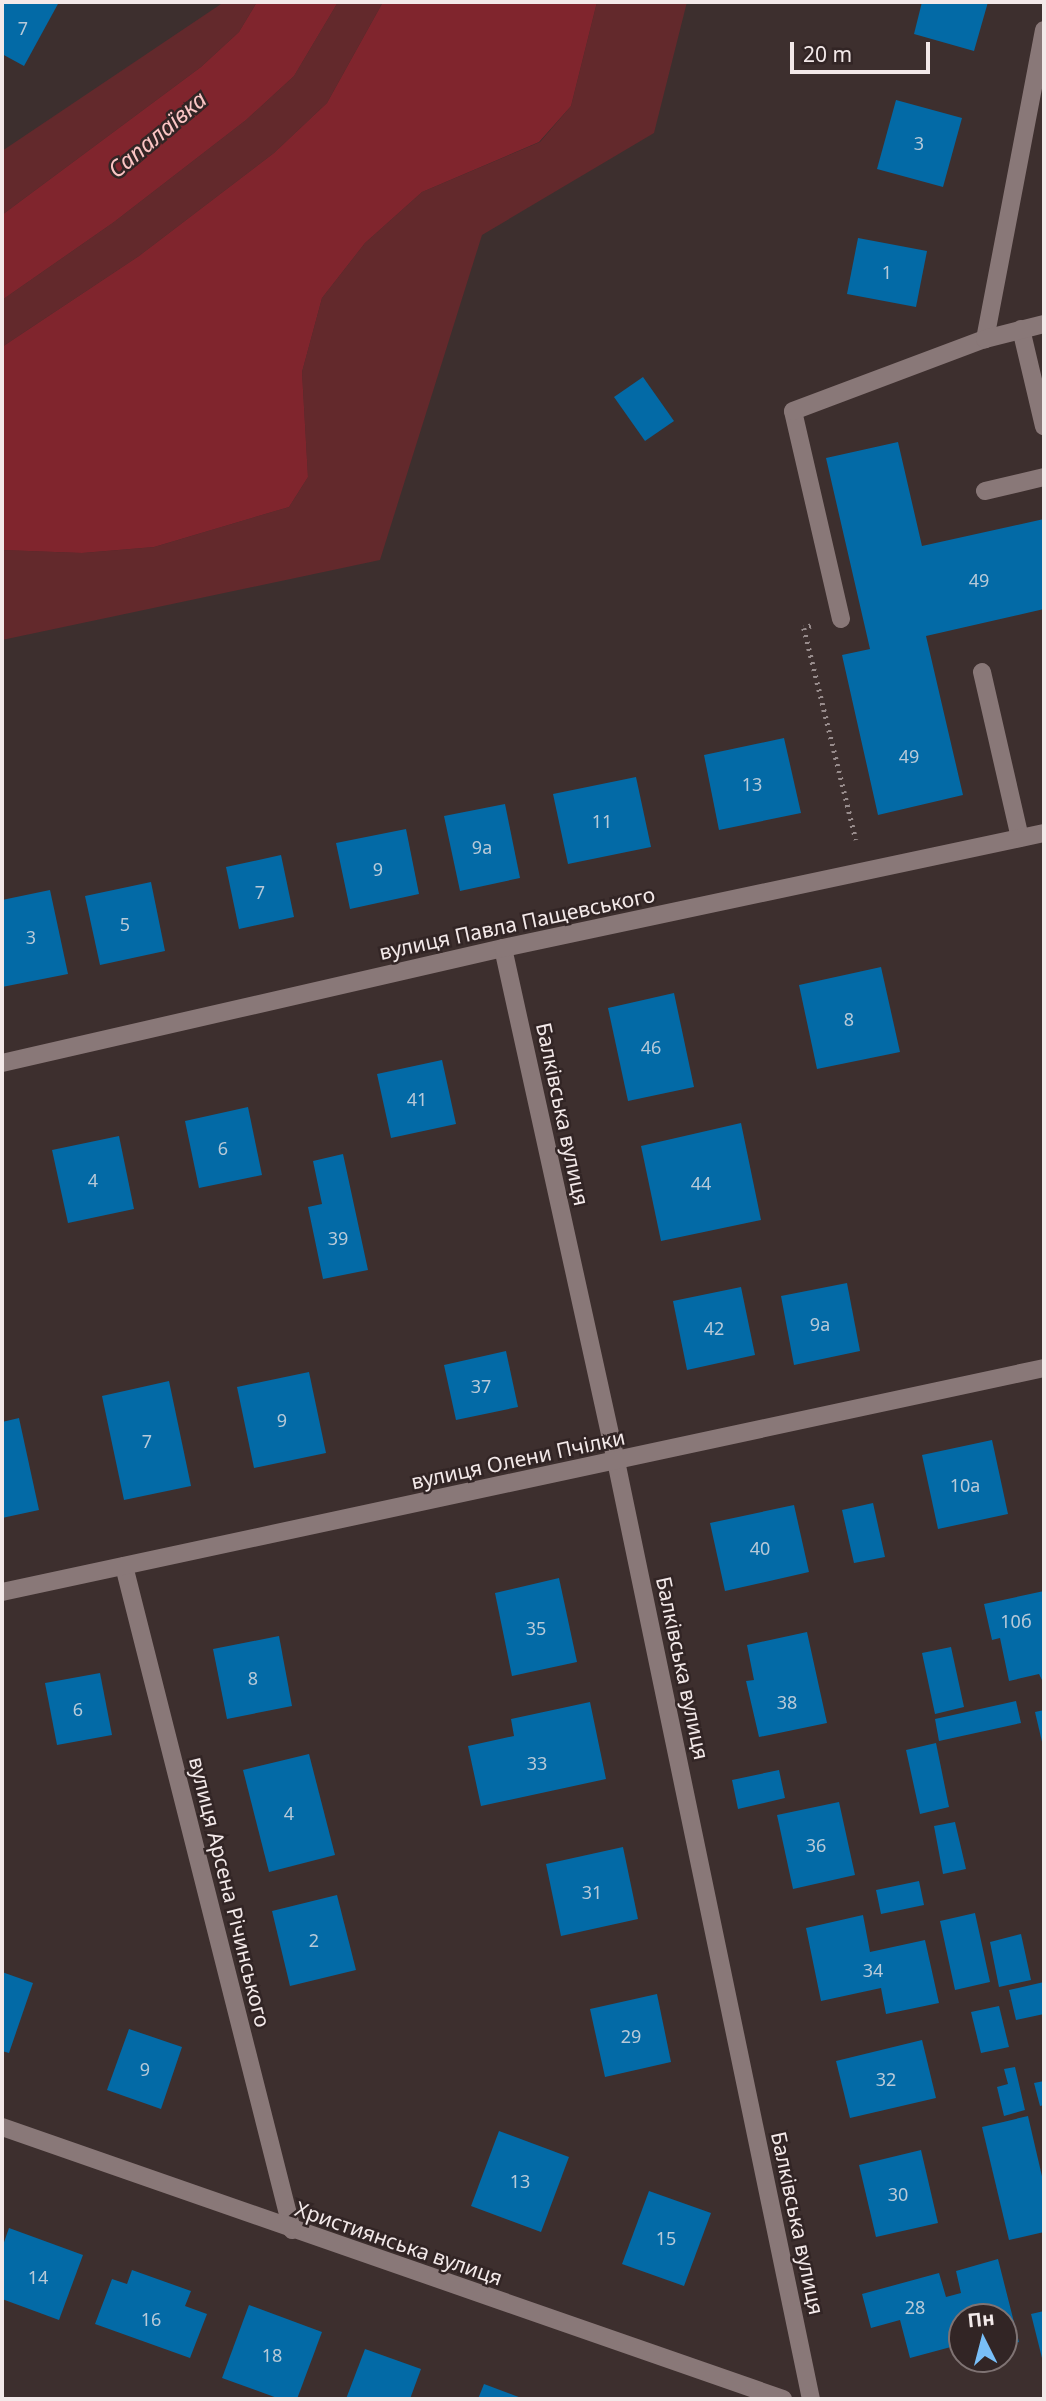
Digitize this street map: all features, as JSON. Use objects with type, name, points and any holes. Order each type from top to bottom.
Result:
[{"type":"street","points":[[985,339],[1044,30]]},
{"type":"street","points":[[841,619],[793,411],[985,339],[1044,324]]},
{"type":"street","points":[[1021,329],[1044,426]]},
{"type":"street","points":[[985,491],[1044,478]]},
{"type":"street","points":[[982,672],[1020,838]]},
{"type":"street","name":"вулиця Павла Пащевського","points":[[2,1063],[503,948],[1044,833]]},
{"type":"street","name":"Балківська вулиця","points":[[503,948],[616,1461],[811,2399]]},
{"type":"street","name":"вулиця Олени Пчілки","points":[[2,1592],[1044,1368]]},
{"type":"street","name":"вулиця Арсена Річинського","points":[[124,1566],[292,2230]]},
{"type":"street","name":"Християнська вулиця","points":[[2,2127],[783,2399]]},
{"type":"path","points":[[813,662],[864,872]]},
{"type":"shaded area","points":[[224,2],[257,2],[239,32],[201,67],[2,215],[2,151]]},
{"type":"shaded area","points":[[338,2],[383,2],[327,103],[274,153],[139,256],[2,347],[2,300],[114,222],[246,120],[294,76]]},
{"type":"shaded area","points":[[597,2],[687,2],[654,133],[482,235],[380,560],[2,640],[2,550],[82,553],[154,547],[289,507],[308,477],[302,372],[322,298],[365,243],[422,192],[540,142],[571,106]]},
{"type":"water","name":"Сапалаївка","points":[[257,2],[338,2],[294,76],[246,120],[114,222],[2,300],[2,215],[201,67],[239,32]]},
{"type":"water","points":[[383,2],[597,2],[571,106],[539,142],[422,192],[365,243],[322,298],[302,372],[308,477],[289,507],[154,547],[82,553],[2,550],[2,347],[139,256],[274,153],[327,103]]},
{"type":"building","points":[[2,2],[59,2],[24,66],[2,54]]},
{"type":"building","points":[[922,2],[988,2],[974,51],[914,34]]},
{"type":"building","points":[[896,100],[962,118],[943,187],[877,169]]},
{"type":"building","points":[[858,238],[927,251],[916,307],[847,294]]},
{"type":"building","points":[[643,377],[674,421],[645,441],[614,397]]},
{"type":"building","points":[[898,442],[922,546],[1044,519],[1044,609],[926,636],[963,795],[878,815],[842,655],[870,649],[826,458]]},
{"type":"building","points":[[784,738],[801,813],[719,830],[704,755]]},
{"type":"building","points":[[636,777],[651,847],[568,864],[553,794]]},
{"type":"building","points":[[505,804],[520,878],[460,891],[444,816]]},
{"type":"building","points":[[406,829],[419,894],[350,909],[336,843]]},
{"type":"building","points":[[281,855],[294,917],[239,929],[226,867]]},
{"type":"building","points":[[151,882],[165,951],[100,965],[85,896]]},
{"type":"building","points":[[50,890],[68,974],[2,987],[2,900]]},
{"type":"building","points":[[881,967],[900,1052],[817,1069],[799,985]]},
{"type":"building","points":[[674,993],[694,1087],[628,1101],[608,1008]]},
{"type":"building","points":[[442,1060],[456,1124],[391,1138],[377,1074]]},
{"type":"building","points":[[248,1107],[262,1175],[199,1188],[185,1121]]},
{"type":"building","points":[[741,1123],[761,1220],[661,1241],[641,1146]]},
{"type":"building","points":[[119,1136],[134,1209],[68,1223],[52,1150]]},
{"type":"building","points":[[343,1154],[368,1270],[323,1279],[308,1207],[322,1204],[313,1161]]},
{"type":"building","points":[[847,1283],[860,1351],[794,1365],[781,1296]]},
{"type":"building","points":[[741,1287],[755,1355],[687,1370],[673,1301]]},
{"type":"building","points":[[506,1351],[518,1407],[456,1420],[444,1365]]},
{"type":"building","points":[[309,1372],[326,1453],[254,1468],[237,1387]]},
{"type":"building","points":[[169,1381],[191,1486],[124,1500],[102,1396]]},
{"type":"building","points":[[19,1418],[39,1510],[2,1518],[2,1422]]},
{"type":"building","points":[[992,1440],[1008,1514],[938,1529],[922,1455]]},
{"type":"building","points":[[873,1503],[885,1557],[854,1563],[842,1510]]},
{"type":"building","points":[[794,1505],[809,1572],[725,1591],[710,1523]]},
{"type":"building","points":[[559,1578],[577,1662],[512,1676],[495,1593]]},
{"type":"building","points":[[1044,1591],[1044,1684],[1039,1674],[1009,1681],[1000,1638],[992,1640],[984,1604]]},
{"type":"building","points":[[807,1632],[827,1723],[759,1737],[746,1681],[754,1680],[747,1645]]},
{"type":"building","points":[[279,1636],[292,1706],[227,1719],[213,1649]]},
{"type":"building","points":[[951,1647],[964,1707],[935,1714],[922,1653]]},
{"type":"building","points":[[100,1673],[112,1735],[57,1745],[45,1683]]},
{"type":"building","points":[[1016,1701],[1021,1723],[939,1741],[935,1719]]},
{"type":"building","points":[[590,1702],[606,1779],[481,1806],[468,1746],[514,1736],[511,1719]]},
{"type":"building","points":[[1044,1710],[1044,1746],[1043,1746],[1035,1712]]},
{"type":"building","points":[[936,1743],[949,1807],[920,1814],[906,1750]]},
{"type":"building","points":[[309,1754],[335,1855],[269,1872],[243,1770]]},
{"type":"building","points":[[779,1770],[785,1798],[738,1809],[732,1780]]},
{"type":"building","points":[[839,1802],[855,1875],[793,1889],[777,1815]]},
{"type":"building","points":[[955,1822],[966,1869],[943,1874],[934,1826]]},
{"type":"building","points":[[623,1847],[638,1919],[561,1936],[546,1864]]},
{"type":"building","points":[[919,1881],[924,1905],[881,1914],[876,1890]]},
{"type":"building","points":[[337,1895],[356,1970],[290,1986],[272,1911]]},
{"type":"building","points":[[975,1913],[990,1982],[955,1990],[940,1921]]},
{"type":"building","points":[[863,1915],[870,1952],[925,1940],[939,2003],[886,2014],[881,1988],[821,2001],[806,1928]]},
{"type":"building","points":[[1021,1934],[1031,1980],[999,1987],[990,1942]]},
{"type":"building","points":[[2,1972],[33,1983],[9,2053],[2,2051]]},
{"type":"building","points":[[1044,1982],[1044,2014],[1016,2020],[1009,1990]]},
{"type":"building","points":[[657,1994],[671,2062],[605,2077],[590,2009]]},
{"type":"building","points":[[999,2006],[1009,2047],[981,2053],[971,2012]]},
{"type":"building","points":[[129,2029],[182,2047],[161,2109],[107,2090]]},
{"type":"building","points":[[922,2040],[936,2098],[850,2118],[836,2061]]},
{"type":"building","points":[[1015,2067],[1025,2110],[1004,2116],[997,2087],[1008,2084],[1004,2069]]},
{"type":"building","points":[[1044,2081],[1044,2105],[1040,2106],[1034,2083]]},
{"type":"building","points":[[1028,2116],[1044,2185],[1044,2232],[1009,2240],[982,2127]]},
{"type":"building","points":[[499,2131],[569,2157],[541,2232],[471,2206]]},
{"type":"building","points":[[921,2150],[938,2223],[876,2237],[859,2165]]},
{"type":"building","points":[[649,2191],[711,2213],[684,2286],[622,2264]]},
{"type":"building","points":[[9,2228],[83,2255],[59,2320],[2,2299],[2,2248]]},
{"type":"building","points":[[998,2259],[1009,2303],[948,2303],[948,2348],[910,2358],[900,2320],[871,2328],[862,2294],[939,2273],[946,2297],[961,2293],[956,2271]]},
{"type":"building","points":[[132,2270],[191,2291],[185,2306],[207,2314],[190,2358],[95,2324],[112,2279],[127,2284]]},
{"type":"building","points":[[249,2305],[322,2332],[297,2399],[280,2399],[222,2378]]},
{"type":"building","points":[[1044,2311],[1044,2362],[1043,2362],[1031,2314]]},
{"type":"building","points":[[365,2349],[421,2369],[410,2399],[346,2399]]},
{"type":"building","points":[[484,2384],[524,2399],[478,2399]]}]
